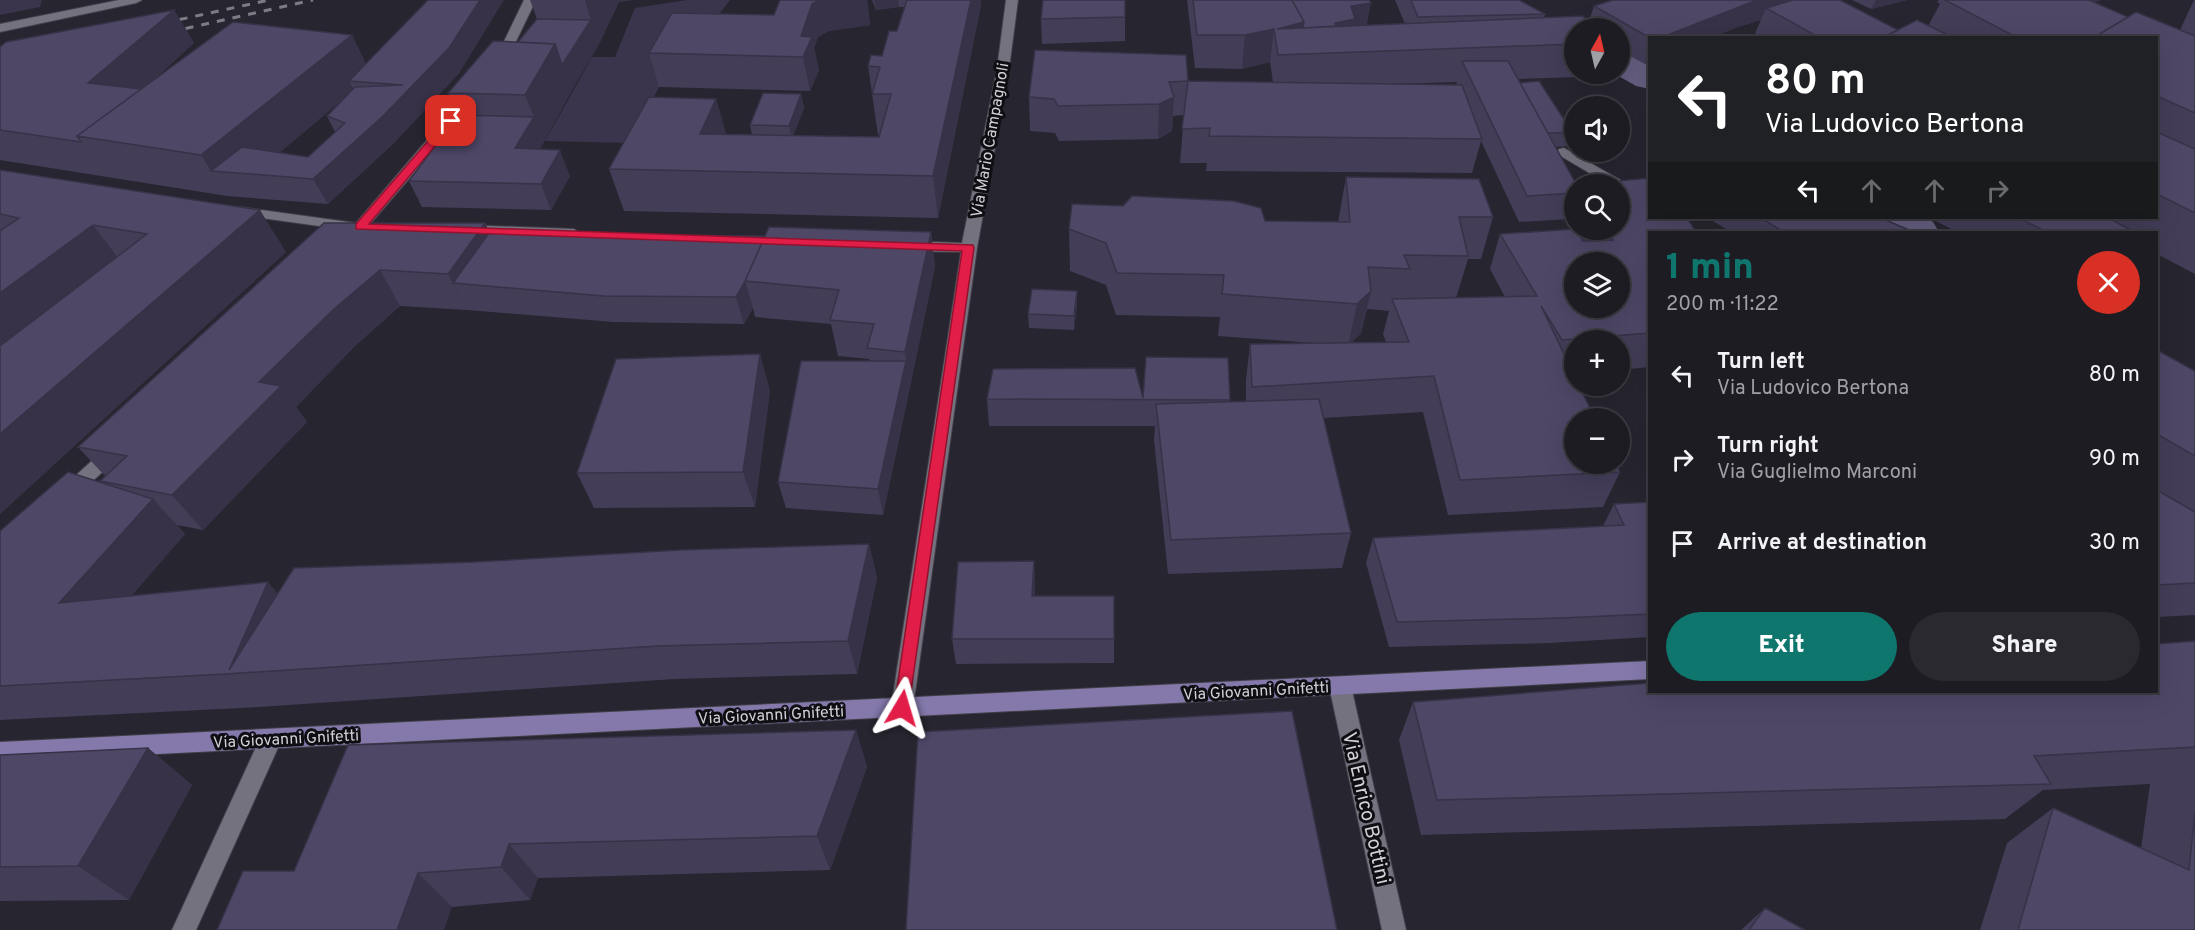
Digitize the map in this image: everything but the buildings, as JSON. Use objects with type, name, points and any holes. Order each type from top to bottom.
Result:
[{"type":"main road","name":"Via Giovanni Gnifetti","points":[[0,752],[1648,670]]},
{"type":"street","points":[[0,28],[136,0]]},
{"type":"street","points":[[334,251],[360,227],[496,68],[530,0]]},
{"type":"street","name":"Via Mario Campagnoli","points":[[902,708],[969,248],[1003,69],[1012,0]]},
{"type":"street","points":[[1580,162],[1599,174]]},
{"type":"street","points":[[221,208],[382,228]]},
{"type":"street","points":[[454,230],[585,235]]},
{"type":"street","points":[[897,245],[969,248]]},
{"type":"street","points":[[53,507],[123,443]]},
{"type":"street","name":"Via Enrico Bottini","points":[[1340,686],[1394,930]]},
{"type":"street","points":[[184,930],[271,739]]},
{"type":"shaded area","points":[[0,0],[42,0],[40,7],[0,15]]},
{"type":"shaded area","points":[[687,0],[730,0],[709,27],[669,68],[630,143],[545,141],[592,57],[615,57],[635,8]]},
{"type":"waterway","points":[[1630,66],[1648,76]]},
{"type":"waterway","points":[[1893,219],[1914,231]]},
{"type":"railway","points":[[164,23],[269,0]]},
{"type":"railway","points":[[170,32],[313,0]]},
{"type":"route","points":[[451,121],[360,227],[969,248],[902,708]]}]
